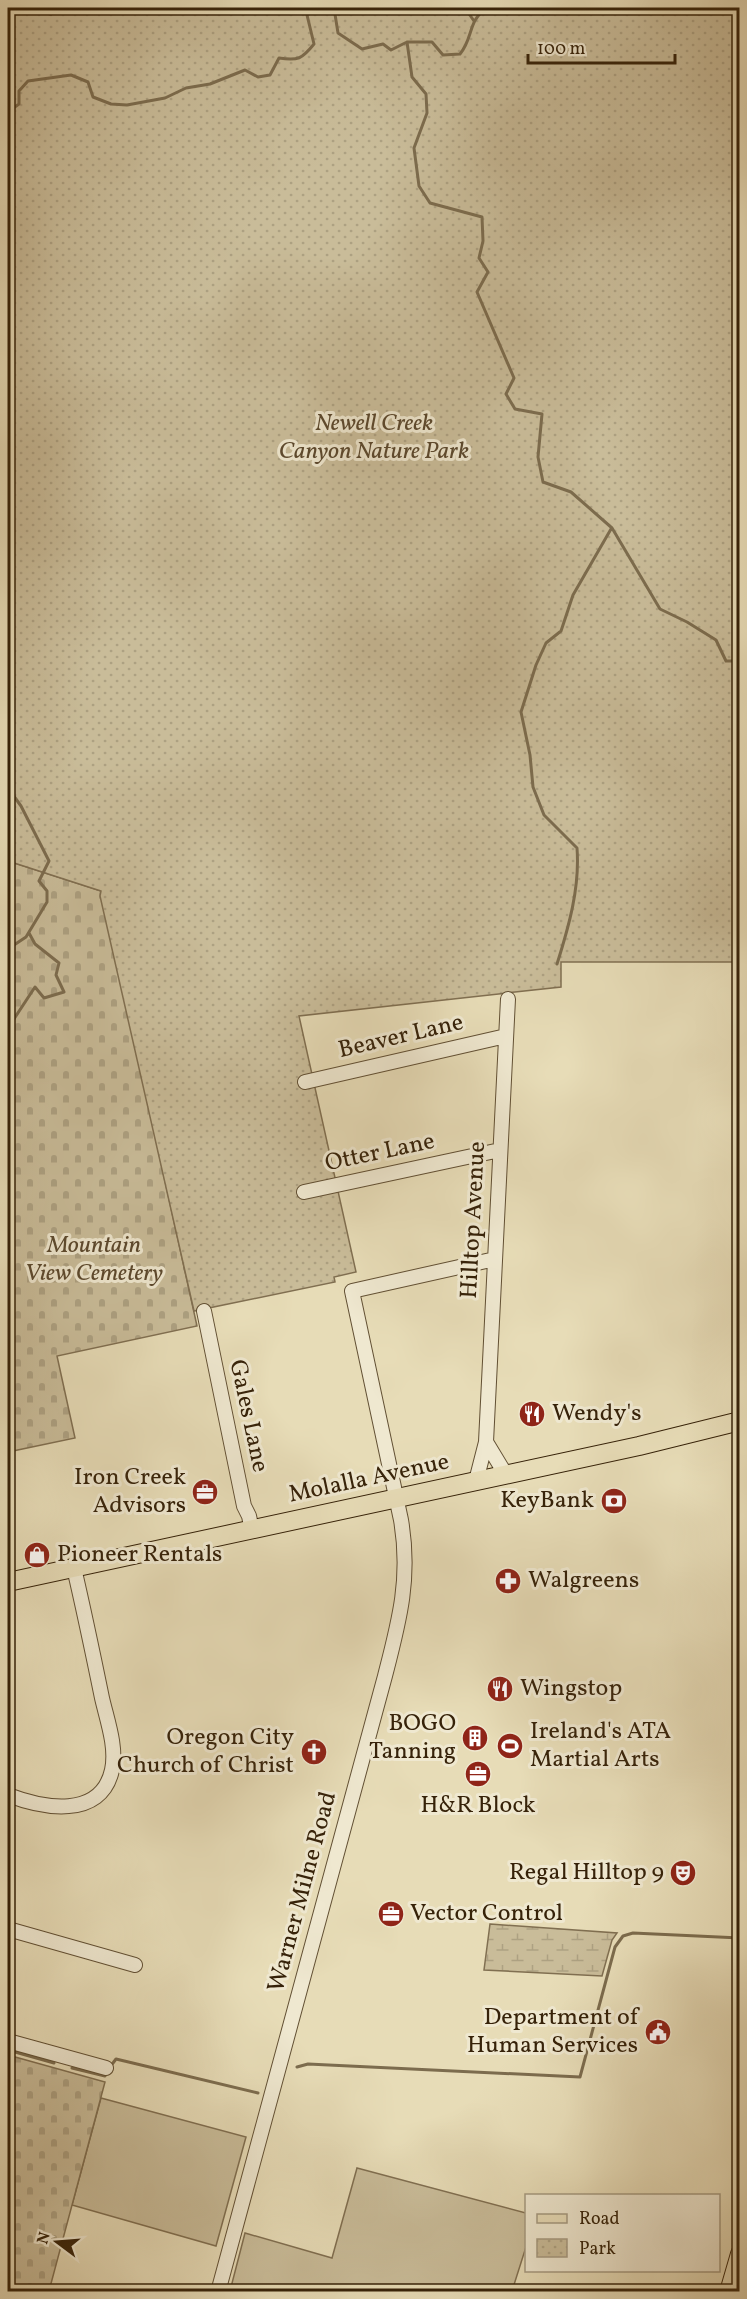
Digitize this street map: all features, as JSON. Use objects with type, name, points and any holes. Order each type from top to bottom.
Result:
[{"type":"main road","name":"Molalla Avenue","points":[[8,1582],[639,1446],[738,1420]]},
{"type":"main road","points":[[729,2292],[740,2254]]},
{"type":"street","name":"Hilltop Avenue","points":[[476,1481],[486,1442],[508,999]]},
{"type":"street","name":"Beaver Lane","points":[[305,1082],[506,1036]]},
{"type":"street","name":"Otter Lane","points":[[304,1192],[500,1150]]},
{"type":"street","name":"Warner Milne Road","points":[[218,2292],[401,1613],[406,1559],[397,1498],[352,1291],[495,1259]]},
{"type":"street","name":"Gales Lane","points":[[204,1311],[244,1506],[252,1530]]},
{"type":"street","points":[[486,1442],[506,1474]]},
{"type":"street","points":[[8,1795],[47,1807],[80,1804],[104,1788],[112,1770],[110,1732],[74,1568]]},
{"type":"street","points":[[8,1929],[135,1965]]},
{"type":"street","points":[[8,2041],[106,2068]]},
{"type":"green space","name":"Newell Creek Canyon Nature Park","points":[[8,8],[25,8],[51,15],[53,8],[739,8],[739,962],[561,962],[561,987],[299,1016],[356,1272],[334,1277],[335,1282],[194,1311],[100,896],[101,891],[8,861]]},
{"type":"green space","name":"Mountain View Cemetery","points":[[8,861],[101,891],[197,1326],[57,1356],[75,1438],[8,1452]]},
{"type":"green space","points":[[490,1924],[617,1933],[612,1940],[602,1976],[484,1970]]},
{"type":"green space","points":[[8,2055],[105,2082],[49,2291],[8,2291]]},
{"type":"green space","points":[[101,2098],[246,2137],[216,2246],[72,2205]]},
{"type":"green space","points":[[357,2168],[525,2213],[525,2250],[512,2291],[230,2291],[245,2233],[332,2258]]},
{"type":"waterway","points":[[8,106],[12,109],[19,104],[19,91],[28,81],[71,75],[88,82],[93,97],[111,104],[127,105],[165,98],[186,88],[210,84],[245,70],[258,77],[270,75],[279,58],[299,58],[314,44],[307,15],[315,8]]},
{"type":"waterway","points":[[329,8],[334,8],[338,33],[362,49],[383,44],[391,50],[407,42],[432,42],[443,55],[460,54],[476,18],[487,8]]},
{"type":"waterway","points":[[465,8],[474,21]]},
{"type":"waterway","points":[[407,42],[412,77],[426,94],[427,113],[414,148],[419,186],[430,203],[482,217],[483,241],[479,258],[488,272],[477,292],[514,378],[506,394],[515,409],[542,414],[538,457],[543,482],[571,492],[612,528],[660,609],[716,640],[726,661],[740,661]]},
{"type":"waterway","points":[[557,964],[575,892],[577,848],[544,815],[533,787],[530,755],[521,712],[536,665],[546,643],[561,631],[573,595],[611,529]]},
{"type":"waterway","points":[[8,788],[21,806],[49,861],[39,881],[47,891],[47,902],[26,937],[8,949]]},
{"type":"waterway","points":[[8,1028],[35,987],[44,998],[64,992],[56,975],[59,963],[35,944],[29,933]]},
{"type":"waterway","points":[[297,2067],[308,2064],[580,2077],[615,1947],[623,1936],[633,1933],[740,1938]]},
{"type":"waterway","points":[[8,2050],[54,2063]]},
{"type":"waterway","points":[[110,2067],[116,2059],[258,2093]]},
{"type":"waterway","points":[[72,2068],[105,2076],[107,2073]]},
{"type":"place","name":"Wendy's","points":[[532,1414]]},
{"type":"place","name":"Iron Creek Advisors","points":[[205,1492]]},
{"type":"place","name":"KeyBank","points":[[614,1501]]},
{"type":"place","name":"Pioneer Rentals","points":[[37,1555]]},
{"type":"place","name":"Walgreens","points":[[508,1581]]},
{"type":"place","name":"Wingstop","points":[[500,1689]]},
{"type":"place","name":"BOGO Tanning","points":[[475,1738]]},
{"type":"place","name":"Ireland's ATA Martial Arts","points":[[510,1746]]},
{"type":"place","name":"Oregon City Church of Christ","points":[[314,1752]]},
{"type":"place","name":"H&R Block","points":[[478,1774]]},
{"type":"place","name":"Regal Hilltop 9","points":[[683,1873]]},
{"type":"place","name":"Vector Control","points":[[391,1914]]},
{"type":"place","name":"Department of Human Services","points":[[658,2032]]}]
